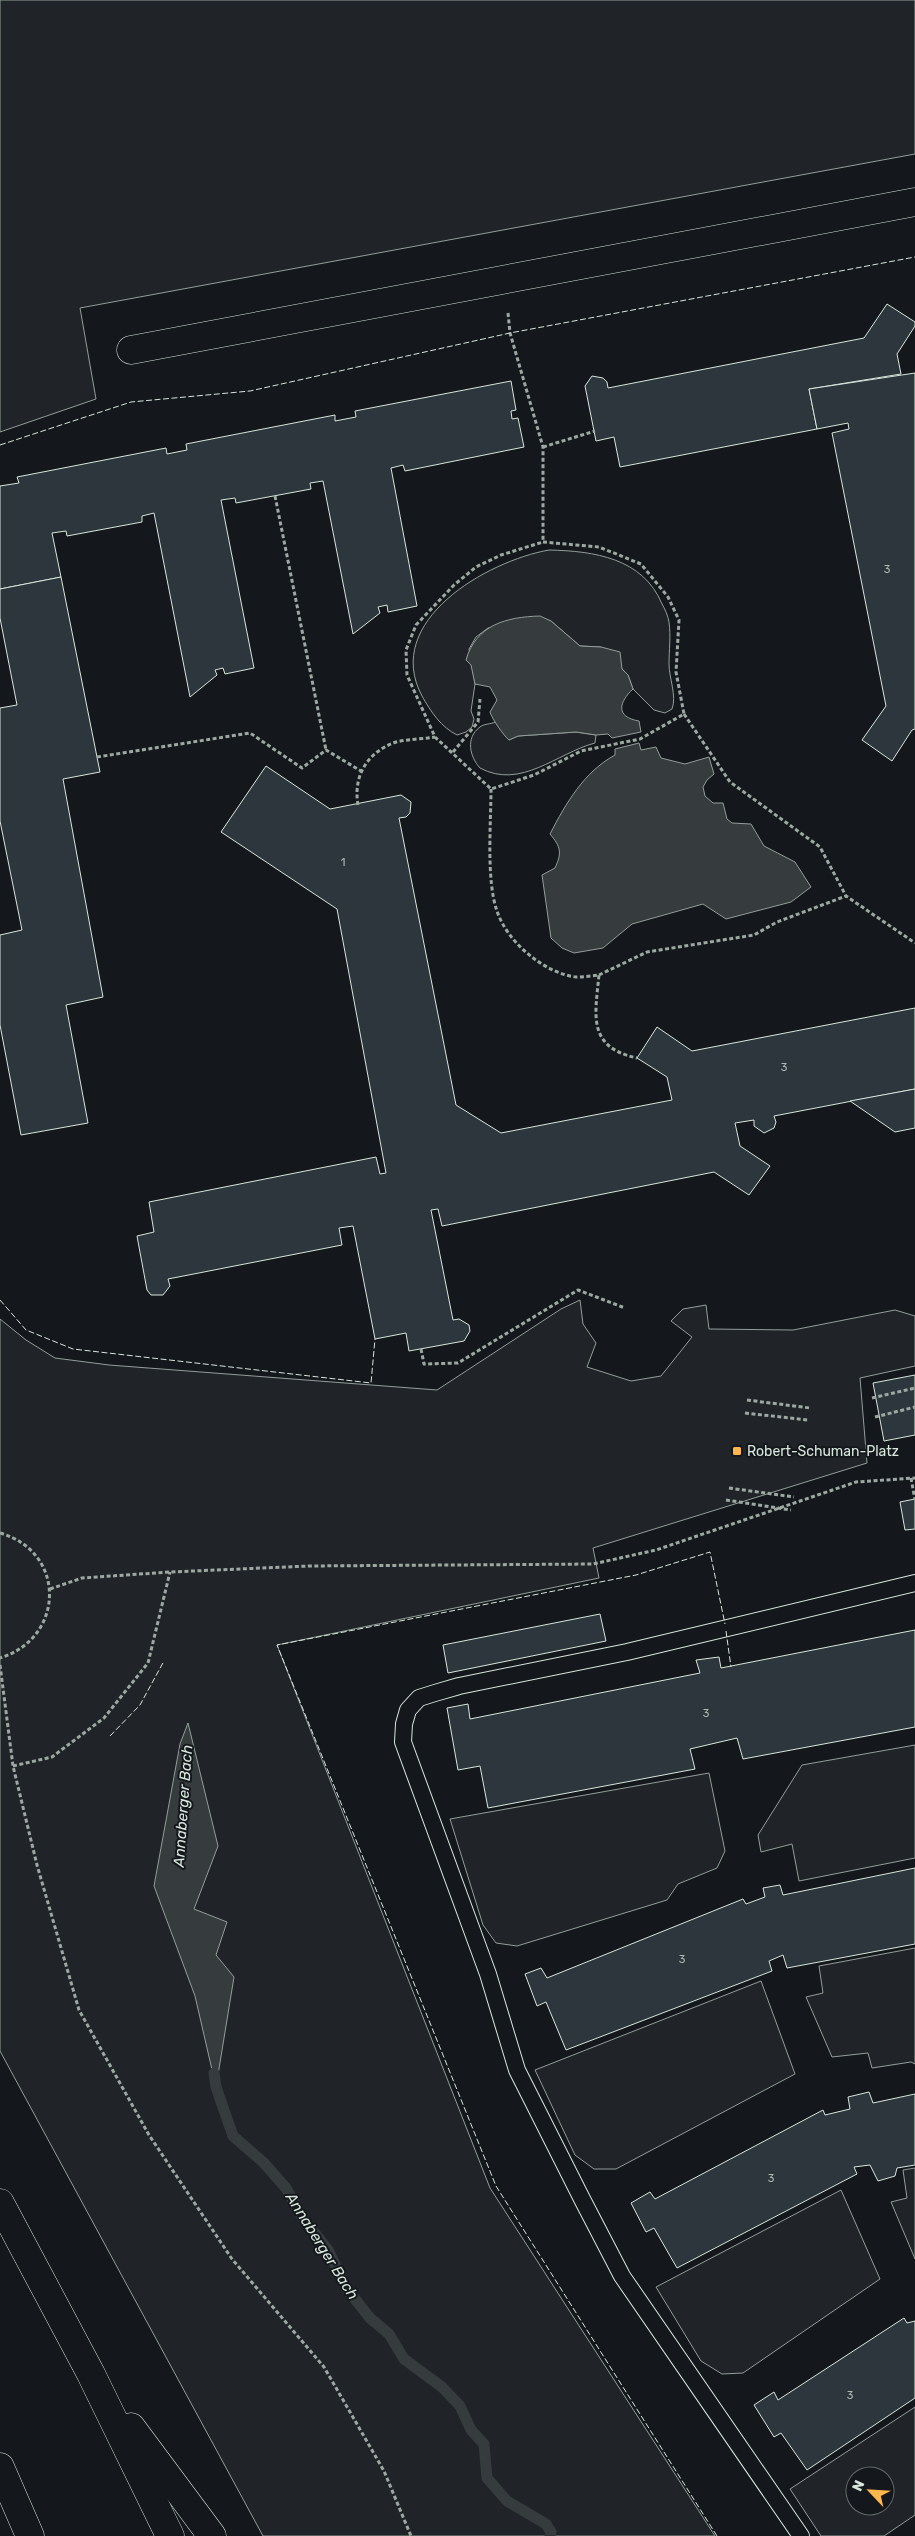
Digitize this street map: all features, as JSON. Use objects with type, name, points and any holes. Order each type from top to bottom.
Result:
[{"type":"main road","points":[[131,350],[915,202]]},
{"type":"main road","points":[[0,2203],[90,2374],[170,2536]]},
{"type":"main road","points":[[90,2374],[212,2536]]},
{"type":"main road","points":[[0,2467],[30,2536]]},
{"type":"lane","points":[[801,2536],[622,2276],[518,2070],[488,1974],[408,1758],[403,1742],[404,1724],[408,1710],[419,1698],[459,1686],[626,1652],[915,1583]]},
{"type":"path","points":[[504,280],[510,333],[543,447],[543,542]]},
{"type":"path","points":[[543,447],[595,431]]},
{"type":"path","points":[[275,496],[326,750],[361,771]]},
{"type":"path","points":[[846,896],[776,922],[754,935],[647,952],[600,975],[576,977],[540,964],[515,943],[497,912],[492,885],[491,789],[435,737],[407,675],[406,650],[416,625],[454,585],[476,567],[502,555],[543,542],[599,547],[641,564],[663,590],[679,620],[676,672],[684,714],[730,782],[820,847],[846,896],[915,943]]},
{"type":"path","points":[[453,752],[478,722],[480,699]]},
{"type":"path","points":[[491,789],[534,775],[581,751],[640,739],[684,714]]},
{"type":"path","points":[[97,758],[250,733],[302,768],[326,750]]},
{"type":"path","points":[[358,805],[355,788],[361,771],[374,755],[396,742],[435,737]]},
{"type":"path","points":[[600,975],[594,1020],[603,1039],[612,1049],[638,1058]]},
{"type":"path","points":[[421,1349],[424,1364],[458,1363],[578,1290],[625,1308]]},
{"type":"path","points":[[872,1398],[915,1388]]},
{"type":"path","points":[[747,1400],[810,1408]]},
{"type":"path","points":[[875,1417],[915,1407]]},
{"type":"path","points":[[745,1413],[808,1420]]},
{"type":"path","points":[[50,1588],[82,1578],[170,1572],[309,1566],[593,1564],[656,1550],[856,1482],[913,1478],[915,1500]]},
{"type":"path","points":[[729,1488],[794,1497]]},
{"type":"path","points":[[726,1500],[791,1510]]},
{"type":"path","points":[[0,1533],[10,1536],[28,1547],[37,1556],[44,1567],[50,1588],[47,1615],[40,1630],[20,1650],[0,1658]]},
{"type":"path","points":[[13,1766],[52,1757],[104,1718],[143,1670],[148,1663],[170,1572]]},
{"type":"path","points":[[0,1665],[13,1766],[37,1865],[79,2010],[149,2135],[232,2259],[324,2367],[384,2471],[411,2536]]},
{"type":"shaded area","points":[[0,0],[915,0],[915,154],[80,308],[96,399],[0,432]]},
{"type":"shaded area","points":[[549,550],[583,552],[615,560],[643,576],[654,589],[669,622],[669,669],[674,698],[672,709],[665,713],[654,710],[633,689],[628,675],[601,647],[580,646],[551,621],[488,628],[476,637],[469,649],[475,684],[471,711],[474,719],[472,727],[466,732],[457,735],[451,732],[437,719],[429,708],[422,696],[413,669],[416,643],[428,620],[447,599],[471,581],[497,567],[524,556]]},
{"type":"shaded area","points":[[496,722],[509,740],[518,736],[576,732],[596,735],[595,743],[539,768],[510,775],[495,774],[480,768],[477,764],[472,753],[471,742],[475,731],[481,726]]},
{"type":"shaded area","points":[[580,1300],[583,1324],[596,1343],[587,1367],[631,1381],[661,1376],[692,1337],[671,1321],[683,1309],[706,1305],[709,1329],[793,1330],[895,1310],[915,1316],[915,1366],[860,1378],[867,1463],[593,1548],[599,1578],[277,1645],[490,2188],[715,2536],[263,2536],[0,2051],[0,1319],[26,1340],[55,1358],[109,1365],[437,1390],[561,1309]]},
{"type":"shaded area","points":[[915,1745],[915,1858],[799,1881],[792,1844],[761,1852],[758,1835],[802,1765]]},
{"type":"shaded area","points":[[709,1773],[725,1851],[717,1868],[678,1884],[667,1900],[517,1946],[496,1943],[483,1925],[450,1819]]},
{"type":"shaded area","points":[[915,1948],[915,2064],[911,2062],[872,2068],[868,2053],[832,2057],[806,1997],[823,1993],[819,1966]]},
{"type":"shaded area","points":[[761,1981],[795,2074],[616,2169],[594,2169],[575,2155],[535,2070]]},
{"type":"shaded area","points":[[915,2168],[915,2259],[891,2202],[907,2198],[903,2170]]},
{"type":"shaded area","points":[[841,2190],[880,2279],[743,2373],[722,2374],[701,2361],[656,2287]]},
{"type":"shaded area","points":[[915,2407],[915,2515],[884,2536],[821,2536],[790,2489]]},
{"type":"water","points":[[540,616],[551,621],[580,646],[601,647],[620,652],[622,669],[628,675],[633,689],[622,704],[623,713],[631,719],[639,721],[641,732],[612,738],[608,734],[596,735],[576,732],[518,736],[509,740],[504,735],[490,712],[497,700],[490,687],[475,684],[471,665],[466,660],[477,638],[494,625],[516,618]]},
{"type":"water","points":[[639,743],[641,750],[656,747],[661,758],[685,764],[709,757],[714,774],[703,787],[705,796],[713,803],[723,803],[727,819],[732,823],[751,824],[764,846],[795,862],[811,887],[791,902],[726,919],[703,904],[632,924],[603,948],[574,953],[562,948],[551,938],[542,875],[555,868],[559,858],[558,847],[550,834],[569,800],[585,779],[615,755],[615,749]]},
{"type":"water","points":[[188,1723],[218,1846],[194,1909],[227,1922],[216,1955],[234,1977],[216,2087],[195,1996],[154,1886],[180,1744]]},
{"type":"building","points":[[887,304],[915,322],[915,326],[897,354],[901,374],[809,389],[817,429],[620,467],[614,437],[596,441],[585,386],[592,376],[603,378],[607,382],[608,388],[864,338]]},
{"type":"building","points":[[915,373],[915,729],[912,730],[892,761],[862,740],[886,706],[832,433],[849,429],[848,423],[817,429],[809,389]]},
{"type":"building","points":[[511,381],[516,410],[511,411],[512,419],[518,418],[524,447],[405,471],[403,465],[391,468],[417,606],[388,612],[387,605],[378,607],[380,613],[353,634],[323,481],[310,483],[311,489],[236,503],[235,498],[221,500],[254,668],[225,674],[223,668],[215,670],[217,675],[190,697],[154,513],[142,516],[142,522],[67,536],[66,531],[52,533],[61,577],[0,589],[0,486],[19,483],[17,477],[166,448],[167,454],[187,450],[186,444],[335,415],[335,421],[356,417],[355,411]]},
{"type":"building","points":[[61,577],[100,772],[63,779],[103,997],[66,1005],[88,1123],[21,1135],[0,1025],[0,935],[22,930],[0,821],[0,708],[17,705],[0,618],[0,589]]},
{"type":"building","points":[[266,766],[330,809],[401,795],[411,802],[410,813],[406,817],[399,818],[456,1105],[501,1133],[672,1100],[667,1077],[637,1058],[657,1027],[692,1051],[915,1008],[915,1089],[774,1116],[776,1122],[774,1128],[764,1133],[754,1126],[754,1120],[735,1123],[740,1146],[770,1166],[749,1195],[714,1172],[442,1226],[438,1209],[431,1210],[453,1320],[459,1319],[469,1325],[470,1331],[464,1341],[409,1351],[406,1333],[375,1339],[353,1226],[339,1228],[342,1245],[168,1279],[170,1286],[163,1295],[151,1295],[147,1290],[137,1236],[154,1232],[149,1202],[376,1157],[380,1174],[386,1173],[337,909],[221,832]]},
{"type":"building","points":[[915,1089],[915,1128],[895,1132],[850,1101]]},
{"type":"building","points":[[915,1375],[915,1435],[884,1441],[873,1383]]},
{"type":"building","points":[[915,1499],[915,1529],[905,1530],[900,1502]]},
{"type":"building","points":[[600,1614],[606,1641],[448,1673],[443,1645]]},
{"type":"building","points":[[915,1630],[915,1727],[743,1759],[737,1738],[690,1749],[695,1769],[488,1808],[480,1766],[458,1770],[447,1708],[468,1704],[470,1719],[700,1673],[696,1660],[719,1657],[721,1668]]},
{"type":"building","points":[[915,1868],[915,1944],[787,1968],[783,1955],[769,1961],[772,1971],[566,2050],[546,2002],[537,2006],[525,1974],[541,1968],[547,1978],[743,1899],[746,1904],[765,1897],[763,1888],[780,1885],[783,1895]]},
{"type":"building","points":[[869,2092],[873,2103],[915,2094],[915,2165],[897,2168],[895,2176],[878,2181],[870,2165],[854,2167],[857,2174],[677,2268],[654,2228],[646,2232],[631,2203],[650,2192],[655,2199],[823,2110],[825,2115],[850,2109],[848,2097]]},
{"type":"building","points":[[904,2318],[907,2323],[915,2321],[915,2398],[807,2470],[781,2433],[774,2437],[754,2405],[774,2392],[778,2400]]},
{"type":"waterway","name":"Annaberger Bach","points":[[214,2073],[216,2087],[233,2136],[264,2163],[286,2188],[302,2217],[328,2250],[347,2289],[370,2318],[389,2334],[404,2359],[442,2387],[460,2406],[471,2430],[484,2444],[487,2478],[507,2501],[546,2524],[551,2532],[550,2536]]},
{"type":"fence","points":[[0,445],[131,402],[250,391],[510,333],[915,257]]},
{"type":"fence","points":[[0,1300],[26,1330],[73,1349],[371,1383],[375,1339]]},
{"type":"fence","points":[[717,2536],[496,2186],[277,1645],[636,1575],[710,1552],[725,1624]]},
{"type":"fence","points":[[726,1631],[731,1667]]},
{"type":"fence","points":[[110,1736],[140,1705],[164,1661]]},
{"type":"place","name":"Robert-Schuman-Platz","points":[[737,1451]]}]
